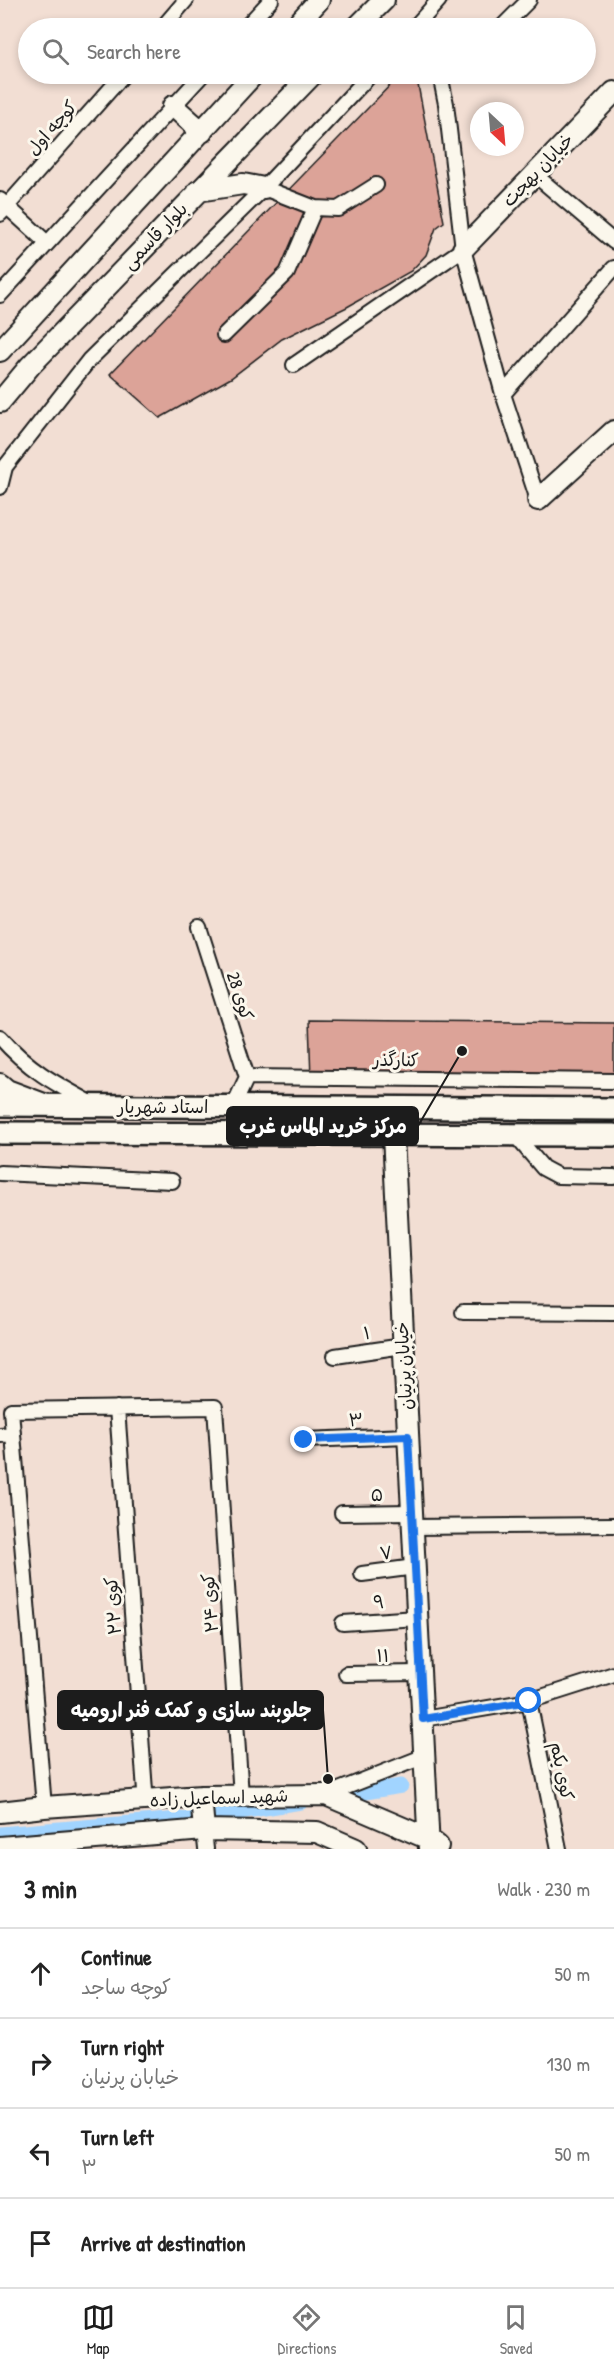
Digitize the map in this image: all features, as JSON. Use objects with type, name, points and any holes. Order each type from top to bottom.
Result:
[{"type":"main road","name":"استاد شهریار","points":[[0,1105],[614,1109]]},
{"type":"main road","name":"استاد شهریار","points":[[0,1133],[614,1135]]},
{"type":"street","points":[[171,18],[186,0]]},
{"type":"street","points":[[254,18],[271,0]]},
{"type":"street","points":[[303,18],[319,0]]},
{"type":"street","points":[[366,18],[384,0]]},
{"type":"street","points":[[426,18],[439,0]]},
{"type":"street","points":[[511,18],[529,0]]},
{"type":"street","name":"کوچه اول","points":[[2,207],[115,84]]},
{"type":"street","points":[[0,295],[194,84]]},
{"type":"street","name":"بلوار قاسمی","points":[[0,351],[245,84]]},
{"type":"street","name":"بلوار قاسمی","points":[[0,402],[30,366],[302,84]]},
{"type":"street","points":[[0,487],[5,467],[90,360],[264,188],[362,84]]},
{"type":"street","points":[[442,84],[463,249],[503,394],[538,500],[614,431]]},
{"type":"street","name":"خیابان بهجت","points":[[463,249],[614,92]]},
{"type":"street","points":[[173,106],[202,132]]},
{"type":"street","points":[[534,174],[614,242]]},
{"type":"street","points":[[198,191],[243,184],[264,188],[315,208],[338,209],[376,185]]},
{"type":"street","points":[[2,207],[47,243]]},
{"type":"street","points":[[224,335],[287,273],[315,208]]},
{"type":"street","points":[[294,365],[463,249]]},
{"type":"street","points":[[503,394],[614,267]]},
{"type":"street","name":"کوی 28","points":[[199,927],[247,1077]]},
{"type":"street","points":[[0,1037],[18,1058],[51,1081],[98,1106]]},
{"type":"street","points":[[233,1107],[247,1077]]},
{"type":"street","name":"کنارگذر","points":[[247,1077],[614,1081]]},
{"type":"street","points":[[0,1084],[7,1090],[49,1106]]},
{"type":"street","name":"خیابان پرنیان","points":[[393,1135],[424,1756],[433,1846]]},
{"type":"street","points":[[515,1135],[543,1168],[558,1176],[614,1177]]},
{"type":"street","points":[[0,1173],[172,1181]]},
{"type":"street","points":[[463,1312],[614,1313]]},
{"type":"street","name":"۱","points":[[335,1356],[403,1346]]},
{"type":"street","name":"کوی ۲۴","points":[[117,1408],[215,1407],[241,1796]]},
{"type":"street","points":[[44,1806],[7,1435],[11,1410],[117,1408]]},
{"type":"street","name":"کوی ۲۲","points":[[117,1408],[145,1791],[143,1801]]},
{"type":"street","name":"۳","points":[[304,1440],[408,1436]]},
{"type":"street","name":"۵","points":[[342,1513],[412,1520],[614,1525]]},
{"type":"street","name":"۷","points":[[362,1574],[415,1567]]},
{"type":"street","name":"۹","points":[[344,1623],[417,1618]]},
{"type":"street","name":"۱۱","points":[[346,1674],[420,1673]]},
{"type":"street","points":[[423,1719],[529,1701],[614,1674]]},
{"type":"street","name":"کوی یکم","points":[[529,1701],[559,1849]]},
{"type":"street","points":[[326,1795],[424,1756]]},
{"type":"street","name":"شهید اسماعیل زاده","points":[[0,1812],[44,1806],[201,1796],[326,1795],[433,1846]]},
{"type":"street","points":[[201,1796],[205,1840]]},
{"type":"street","name":"شهید اسماعیل زاده","points":[[0,1847],[205,1840],[317,1832],[356,1849]]},
{"type":"building","points":[[391,84],[418,84],[444,222],[436,228],[426,255],[411,271],[347,307],[282,339],[231,378],[160,418],[110,374]]},
{"type":"building","points":[[309,1020],[614,1023],[614,1085],[311,1079]]},
{"type":"waterway","points":[[348,1795],[401,1786]]},
{"type":"waterway","points":[[215,1816],[301,1802]]},
{"type":"waterway","points":[[0,1834],[191,1818]]},
{"type":"place","name":"مرکز خرید الماس غرب","points":[[462,1051]]},
{"type":"place","name":"جلوبند سازی و کمک فنر ارومیه","points":[[328,1779]]},
{"type":"route","points":[[304,1440],[408,1436],[423,1719],[529,1701]]}]
